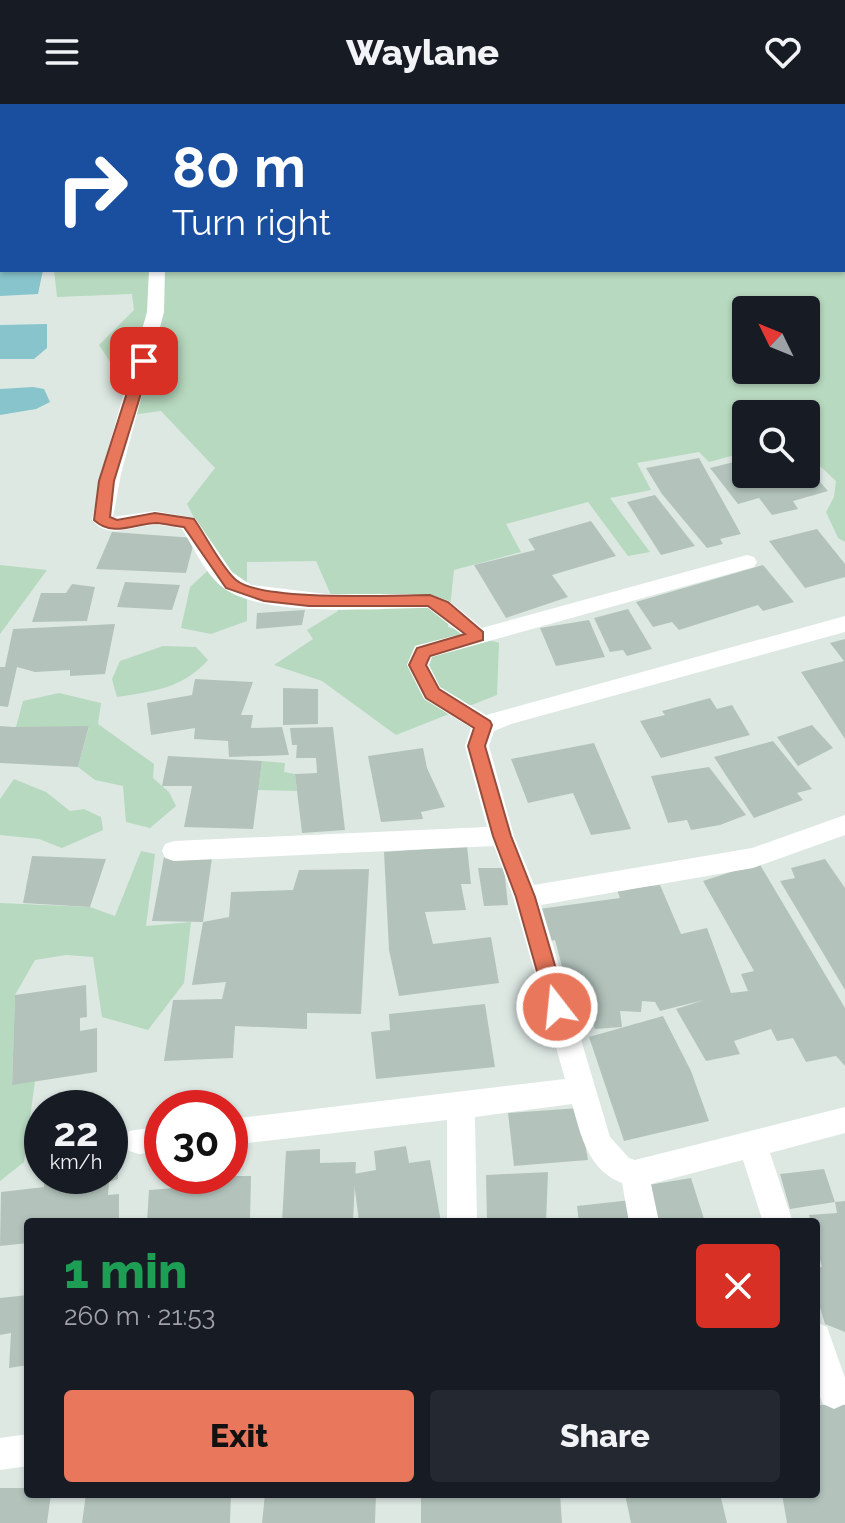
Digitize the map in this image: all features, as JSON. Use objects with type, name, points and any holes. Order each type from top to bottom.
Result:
[{"type":"street","points":[[157,272],[160,290],[139,385],[107,481],[102,520],[116,525],[155,518],[188,523],[231,585],[264,596],[309,600],[430,601],[442,606],[478,636]]},
{"type":"street","points":[[747,562],[423,652],[418,665],[432,693],[484,725],[845,624]]},
{"type":"street","points":[[484,725],[477,746],[502,836],[526,897],[598,1144],[619,1168],[635,1174],[845,1120]]},
{"type":"street","points":[[526,897],[753,858],[845,825]]},
{"type":"street","points":[[174,851],[502,836]]},
{"type":"street","points":[[248,1130],[581,1090]]},
{"type":"street","points":[[461,1106],[462,1218]]},
{"type":"street","points":[[753,1145],[777,1218]]},
{"type":"street","points":[[635,1174],[643,1218]]},
{"type":"street","points":[[820,1350],[834,1393]]},
{"type":"street","points":[[0,1454],[24,1451]]},
{"type":"green space","points":[[54,272],[845,272],[845,542],[838,538],[826,512],[834,497],[836,481],[820,466],[820,400],[732,400],[732,456],[709,462],[699,452],[637,463],[651,490],[610,498],[650,552],[628,556],[588,502],[506,524],[521,552],[454,570],[448,627],[499,643],[497,695],[396,735],[322,681],[274,665],[313,639],[307,630],[338,611],[316,561],[247,562],[247,621],[211,634],[181,628],[190,587],[217,562],[187,504],[215,468],[161,411],[131,415],[133,396],[99,345],[134,310],[132,294],[57,297]]},
{"type":"green space","points":[[0,565],[47,570],[0,634]]},
{"type":"green space","points":[[163,646],[196,647],[208,660],[177,683],[117,697],[112,679],[120,661]]},
{"type":"green space","points":[[59,693],[101,703],[98,724],[154,764],[153,778],[169,792],[176,806],[150,828],[126,822],[123,786],[95,780],[78,767],[89,727],[16,727],[23,701]]},
{"type":"green space","points":[[262,761],[285,763],[284,772],[295,774],[297,791],[258,790]]},
{"type":"green space","points":[[14,779],[46,792],[70,811],[84,809],[101,817],[103,830],[62,848],[39,839],[0,835],[0,799]]},
{"type":"green space","points":[[141,851],[155,854],[146,926],[191,922],[184,983],[148,1030],[102,1017],[93,957],[66,955],[35,960],[15,995],[12,1084],[35,1081],[34,1090],[24,1090],[24,1162],[0,1181],[0,903],[90,907],[115,916]]},
{"type":"water","points":[[0,272],[43,272],[38,294],[0,296]]},
{"type":"water","points":[[47,324],[47,348],[34,359],[0,359],[0,325]]},
{"type":"water","points":[[0,389],[44,389],[50,402],[36,409],[0,415]]},
{"type":"building","points":[[699,458],[741,534],[720,539],[723,544],[707,548],[662,494],[646,468]]},
{"type":"building","points":[[732,462],[732,488],[820,488],[820,482],[828,491],[793,501],[798,509],[772,515],[759,498],[738,504],[710,468]]},
{"type":"building","points":[[655,495],[695,546],[661,555],[627,502]]},
{"type":"building","points":[[591,521],[616,556],[552,575],[568,597],[506,618],[474,565],[535,550],[528,539]]},
{"type":"building","points":[[817,529],[845,564],[845,577],[805,588],[769,541]]},
{"type":"building","points":[[112,532],[195,538],[186,573],[96,569]]},
{"type":"building","points":[[763,565],[794,602],[763,611],[758,605],[679,630],[672,622],[653,627],[636,602]]},
{"type":"building","points":[[125,582],[180,585],[172,610],[117,607]]},
{"type":"building","points":[[72,584],[95,587],[87,621],[32,622],[41,593],[66,593]]},
{"type":"building","points":[[628,609],[652,649],[627,656],[623,650],[610,652],[594,618]]},
{"type":"building","points":[[305,610],[302,625],[256,629],[257,613]]},
{"type":"building","points":[[589,620],[605,657],[556,666],[540,628]]},
{"type":"building","points":[[115,624],[105,674],[70,676],[70,670],[35,672],[17,667],[8,707],[0,706],[0,667],[5,667],[13,629]]},
{"type":"building","points":[[845,639],[845,739],[801,672],[844,661],[830,643]]},
{"type":"building","points":[[195,679],[253,682],[241,715],[253,715],[251,728],[282,727],[289,755],[229,757],[228,741],[194,739],[195,728],[151,735],[147,703],[192,695]]},
{"type":"building","points":[[283,688],[318,689],[318,724],[283,725]]},
{"type":"building","points":[[710,698],[717,709],[732,705],[750,735],[661,758],[640,721],[665,715],[662,711]]},
{"type":"building","points":[[812,725],[833,748],[798,766],[777,737]]},
{"type":"building","points":[[0,726],[89,726],[78,767],[0,763]]},
{"type":"building","points":[[333,727],[345,830],[302,833],[295,774],[317,773],[316,758],[296,758],[297,745],[292,745],[290,728]]},
{"type":"building","points":[[773,741],[812,789],[797,793],[803,800],[754,818],[714,757]]},
{"type":"building","points":[[594,743],[631,829],[591,835],[573,793],[528,803],[511,759]]},
{"type":"building","points":[[423,748],[427,768],[445,807],[421,812],[423,819],[381,822],[368,756]]},
{"type":"building","points":[[168,756],[262,761],[253,829],[184,827],[192,786],[162,786]]},
{"type":"building","points":[[709,767],[746,815],[720,825],[691,830],[687,820],[668,823],[651,776]]},
{"type":"building","points":[[467,846],[471,884],[461,884],[466,910],[425,912],[433,944],[491,937],[499,983],[399,996],[389,950],[384,852]]},
{"type":"building","points":[[32,856],[106,859],[90,907],[23,903]]},
{"type":"building","points":[[164,857],[212,858],[203,922],[152,921]]},
{"type":"building","points":[[825,859],[845,888],[845,990],[780,881],[795,878],[791,868]]},
{"type":"building","points":[[759,863],[845,1008],[845,1066],[836,1056],[806,1062],[793,1038],[777,1041],[771,1029],[734,1041],[740,1054],[706,1061],[676,1009],[704,1000],[660,1011],[655,1002],[642,1001],[641,1012],[620,1011],[622,1027],[595,1029],[591,1018],[576,1020],[555,940],[550,941],[539,909],[620,898],[617,890],[660,885],[681,934],[707,928],[731,993],[748,991],[741,974],[754,971],[703,881]]},
{"type":"building","points":[[478,868],[504,868],[508,905],[484,906]]},
{"type":"building","points":[[369,869],[361,1014],[307,1013],[307,1029],[235,1026],[233,1058],[164,1061],[173,1000],[222,999],[226,982],[192,985],[203,922],[229,917],[231,892],[293,890],[299,870]]},
{"type":"building","points":[[86,985],[87,1017],[80,1018],[80,1031],[97,1028],[97,1072],[12,1085],[15,995]]},
{"type":"building","points":[[485,1004],[495,1067],[376,1079],[371,1032],[390,1030],[389,1014]]},
{"type":"building","points":[[663,1016],[691,1071],[709,1121],[624,1141],[589,1037]]},
{"type":"building","points":[[579,1108],[588,1160],[514,1166],[508,1113]]},
{"type":"building","points":[[406,1146],[409,1163],[430,1160],[440,1218],[358,1218],[353,1174],[376,1170],[374,1151]]},
{"type":"building","points":[[320,1149],[320,1163],[356,1162],[353,1218],[282,1218],[286,1151]]},
{"type":"building","points":[[824,1169],[835,1202],[790,1209],[780,1174]]},
{"type":"building","points":[[548,1172],[546,1218],[487,1218],[486,1175]]},
{"type":"building","points":[[248,1176],[251,1176],[250,1218],[147,1218],[149,1194],[248,1194]]},
{"type":"building","points":[[691,1178],[704,1218],[655,1218],[648,1185]]},
{"type":"building","points":[[24,1189],[24,1194],[119,1194],[119,1218],[24,1218],[24,1243],[0,1246],[1,1192]]},
{"type":"building","points":[[631,1200],[634,1218],[578,1218],[577,1206]]},
{"type":"building","points":[[845,1201],[845,1332],[825,1324],[820,1307],[820,1218],[810,1218],[809,1215],[837,1213],[835,1202]]},
{"type":"building","points":[[24,1295],[24,1366],[9,1368],[11,1333],[0,1335],[0,1298]]},
{"type":"building","points":[[820,1405],[845,1405],[845,1523],[787,1523],[783,1498],[820,1498]]},
{"type":"building","points":[[0,1488],[24,1488],[24,1498],[50,1498],[47,1523],[0,1523]]},
{"type":"building","points":[[85,1498],[231,1498],[230,1523],[82,1523]]},
{"type":"building","points":[[265,1498],[376,1498],[375,1523],[262,1523]]},
{"type":"building","points":[[421,1498],[560,1498],[562,1523],[421,1523]]},
{"type":"building","points":[[626,1498],[721,1498],[727,1523],[631,1523]]},
{"type":"route","points":[[144,361],[107,481],[102,520],[116,525],[155,518],[188,523],[231,585],[264,596],[309,600],[430,601],[442,606],[478,636],[423,652],[418,665],[432,693],[484,725],[477,746],[502,836],[526,897],[557,1007]]}]
